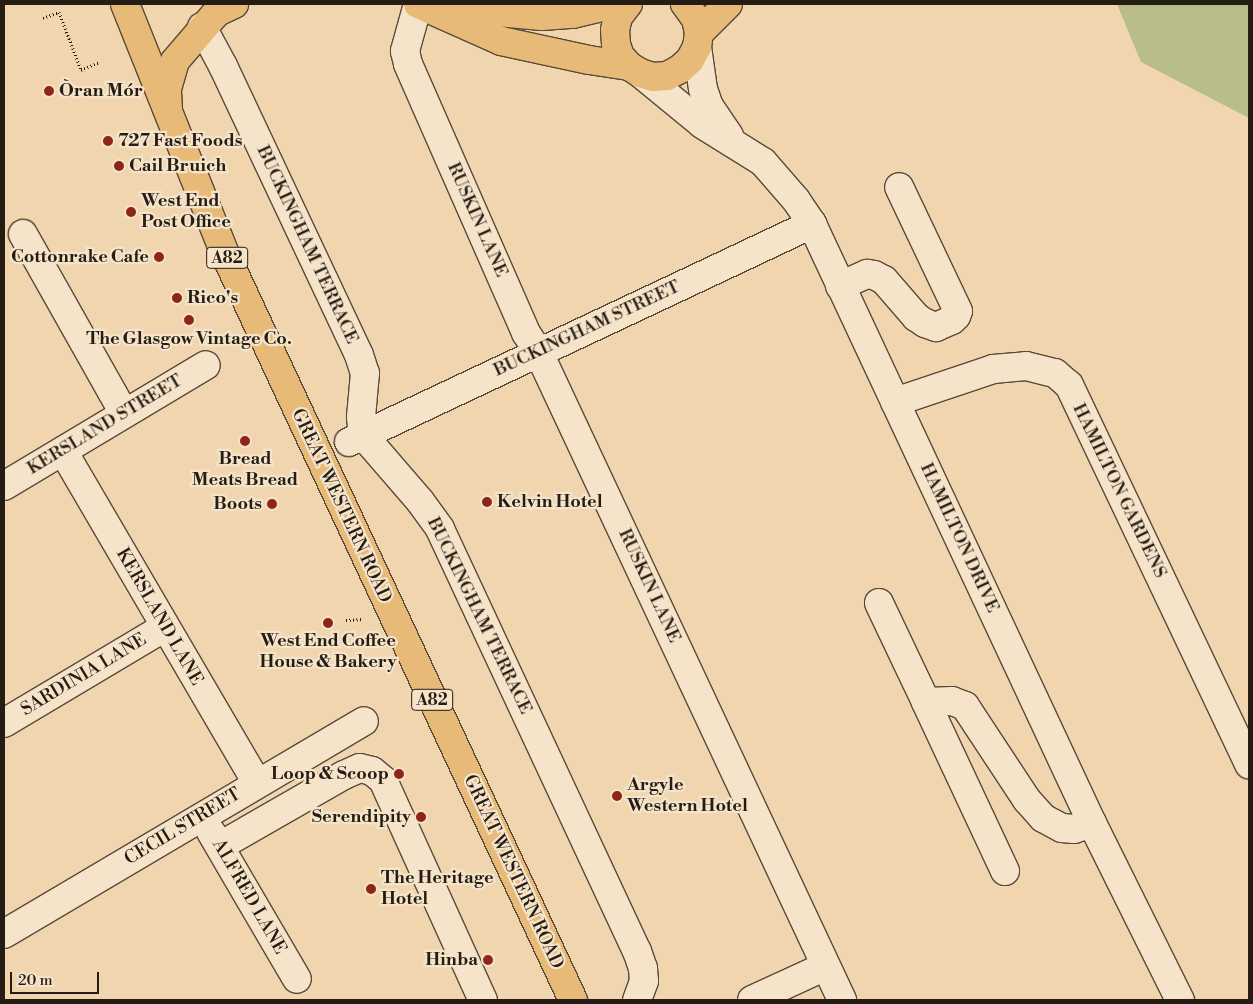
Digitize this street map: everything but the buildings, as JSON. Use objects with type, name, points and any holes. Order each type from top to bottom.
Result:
[{"type":"main road","name":"GREAT WESTERN ROAD","points":[[125,4],[168,115],[237,281],[573,1000]]},
{"type":"main road","points":[[168,115],[167,89],[175,62],[216,12],[234,4]]},
{"type":"main road","points":[[417,4],[542,16],[573,14],[614,4]]},
{"type":"main road","points":[[417,4],[501,41],[635,70],[654,77],[667,76],[680,70],[690,60],[698,40],[728,4]]},
{"type":"main road","points":[[628,4],[618,17],[615,30],[618,50],[635,70]]},
{"type":"main road","points":[[685,4],[696,19],[698,40]]},
{"type":"street","name":"RUSKIN LANE","points":[[417,4],[405,51],[408,64],[526,333],[538,351],[842,1000]]},
{"type":"street","name":"BUCKINGHAM TERRACE","points":[[202,27],[223,66],[359,355],[365,373],[361,417],[356,438],[420,501],[440,529],[454,556],[638,951],[643,968],[644,981],[637,1000]]},
{"type":"street","name":"HAMILTON DRIVE","points":[[698,40],[703,89],[709,106],[722,127],[741,150]]},
{"type":"street","name":"HAMILTON DRIVE","points":[[635,70],[702,124],[763,162],[780,180],[812,224],[1092,823],[1160,955],[1180,1000]]},
{"type":"street","points":[[840,286],[867,274],[874,274],[884,280],[916,317],[925,323],[936,327],[952,320],[956,316],[958,311],[899,187]]},
{"type":"street","name":"BUCKINGHAM STREET","points":[[356,438],[812,224]]},
{"type":"street","points":[[23,234],[124,413]]},
{"type":"street","name":"KERSLAND STREET","points":[[4,486],[206,365]]},
{"type":"street","name":"HAMILTON GARDENS","points":[[894,402],[993,369],[1026,366],[1055,373],[1069,385],[1249,764]]},
{"type":"street","name":"KERSLAND LANE","points":[[63,451],[257,783]]},
{"type":"street","points":[[879,603],[1005,871]]},
{"type":"street","name":"SARDINIA LANE","points":[[4,723],[165,627]]},
{"type":"street","points":[[926,702],[952,701],[965,706],[1027,800],[1043,818],[1062,828],[1074,829],[1092,823]]},
{"type":"street","name":"CECIL STREET","points":[[4,934],[364,721]]},
{"type":"street","points":[[220,846],[344,775],[360,768],[372,771],[383,780],[483,1000]]},
{"type":"street","name":"ALFRED LANE","points":[[201,816],[297,979]]},
{"type":"street","points":[[752,1000],[826,966]]},
{"type":"path","points":[[43,18],[58,12],[81,70],[99,62]]},
{"type":"green space","points":[[1117,4],[1249,4],[1249,118],[1141,62]]},
{"type":"place","name":"Òran Mór","points":[[49,91]]},
{"type":"place","name":"727 Fast Foods","points":[[108,141]]},
{"type":"place","name":"Cail Bruich","points":[[119,166]]},
{"type":"place","name":"West End Post Office","points":[[131,212]]},
{"type":"place","name":"Cottonrake Cafe","points":[[159,257]]},
{"type":"place","name":"Rico's","points":[[177,298]]},
{"type":"place","name":"The Glasgow Vintage Co.","points":[[189,320]]},
{"type":"place","name":"Bread Meats Bread","points":[[245,441]]},
{"type":"place","name":"Kelvin Hotel","points":[[487,502]]},
{"type":"place","name":"Boots","points":[[272,504]]},
{"type":"place","name":"West End Coffee House & Bakery","points":[[328,623]]},
{"type":"place","name":"Loop & Scoop","points":[[399,774]]},
{"type":"place","name":"Argyle Western Hotel","points":[[617,796]]},
{"type":"place","name":"Serendipity","points":[[421,817]]},
{"type":"place","name":"The Heritage Hotel","points":[[371,889]]},
{"type":"place","name":"Hinba","points":[[488,960]]}]
